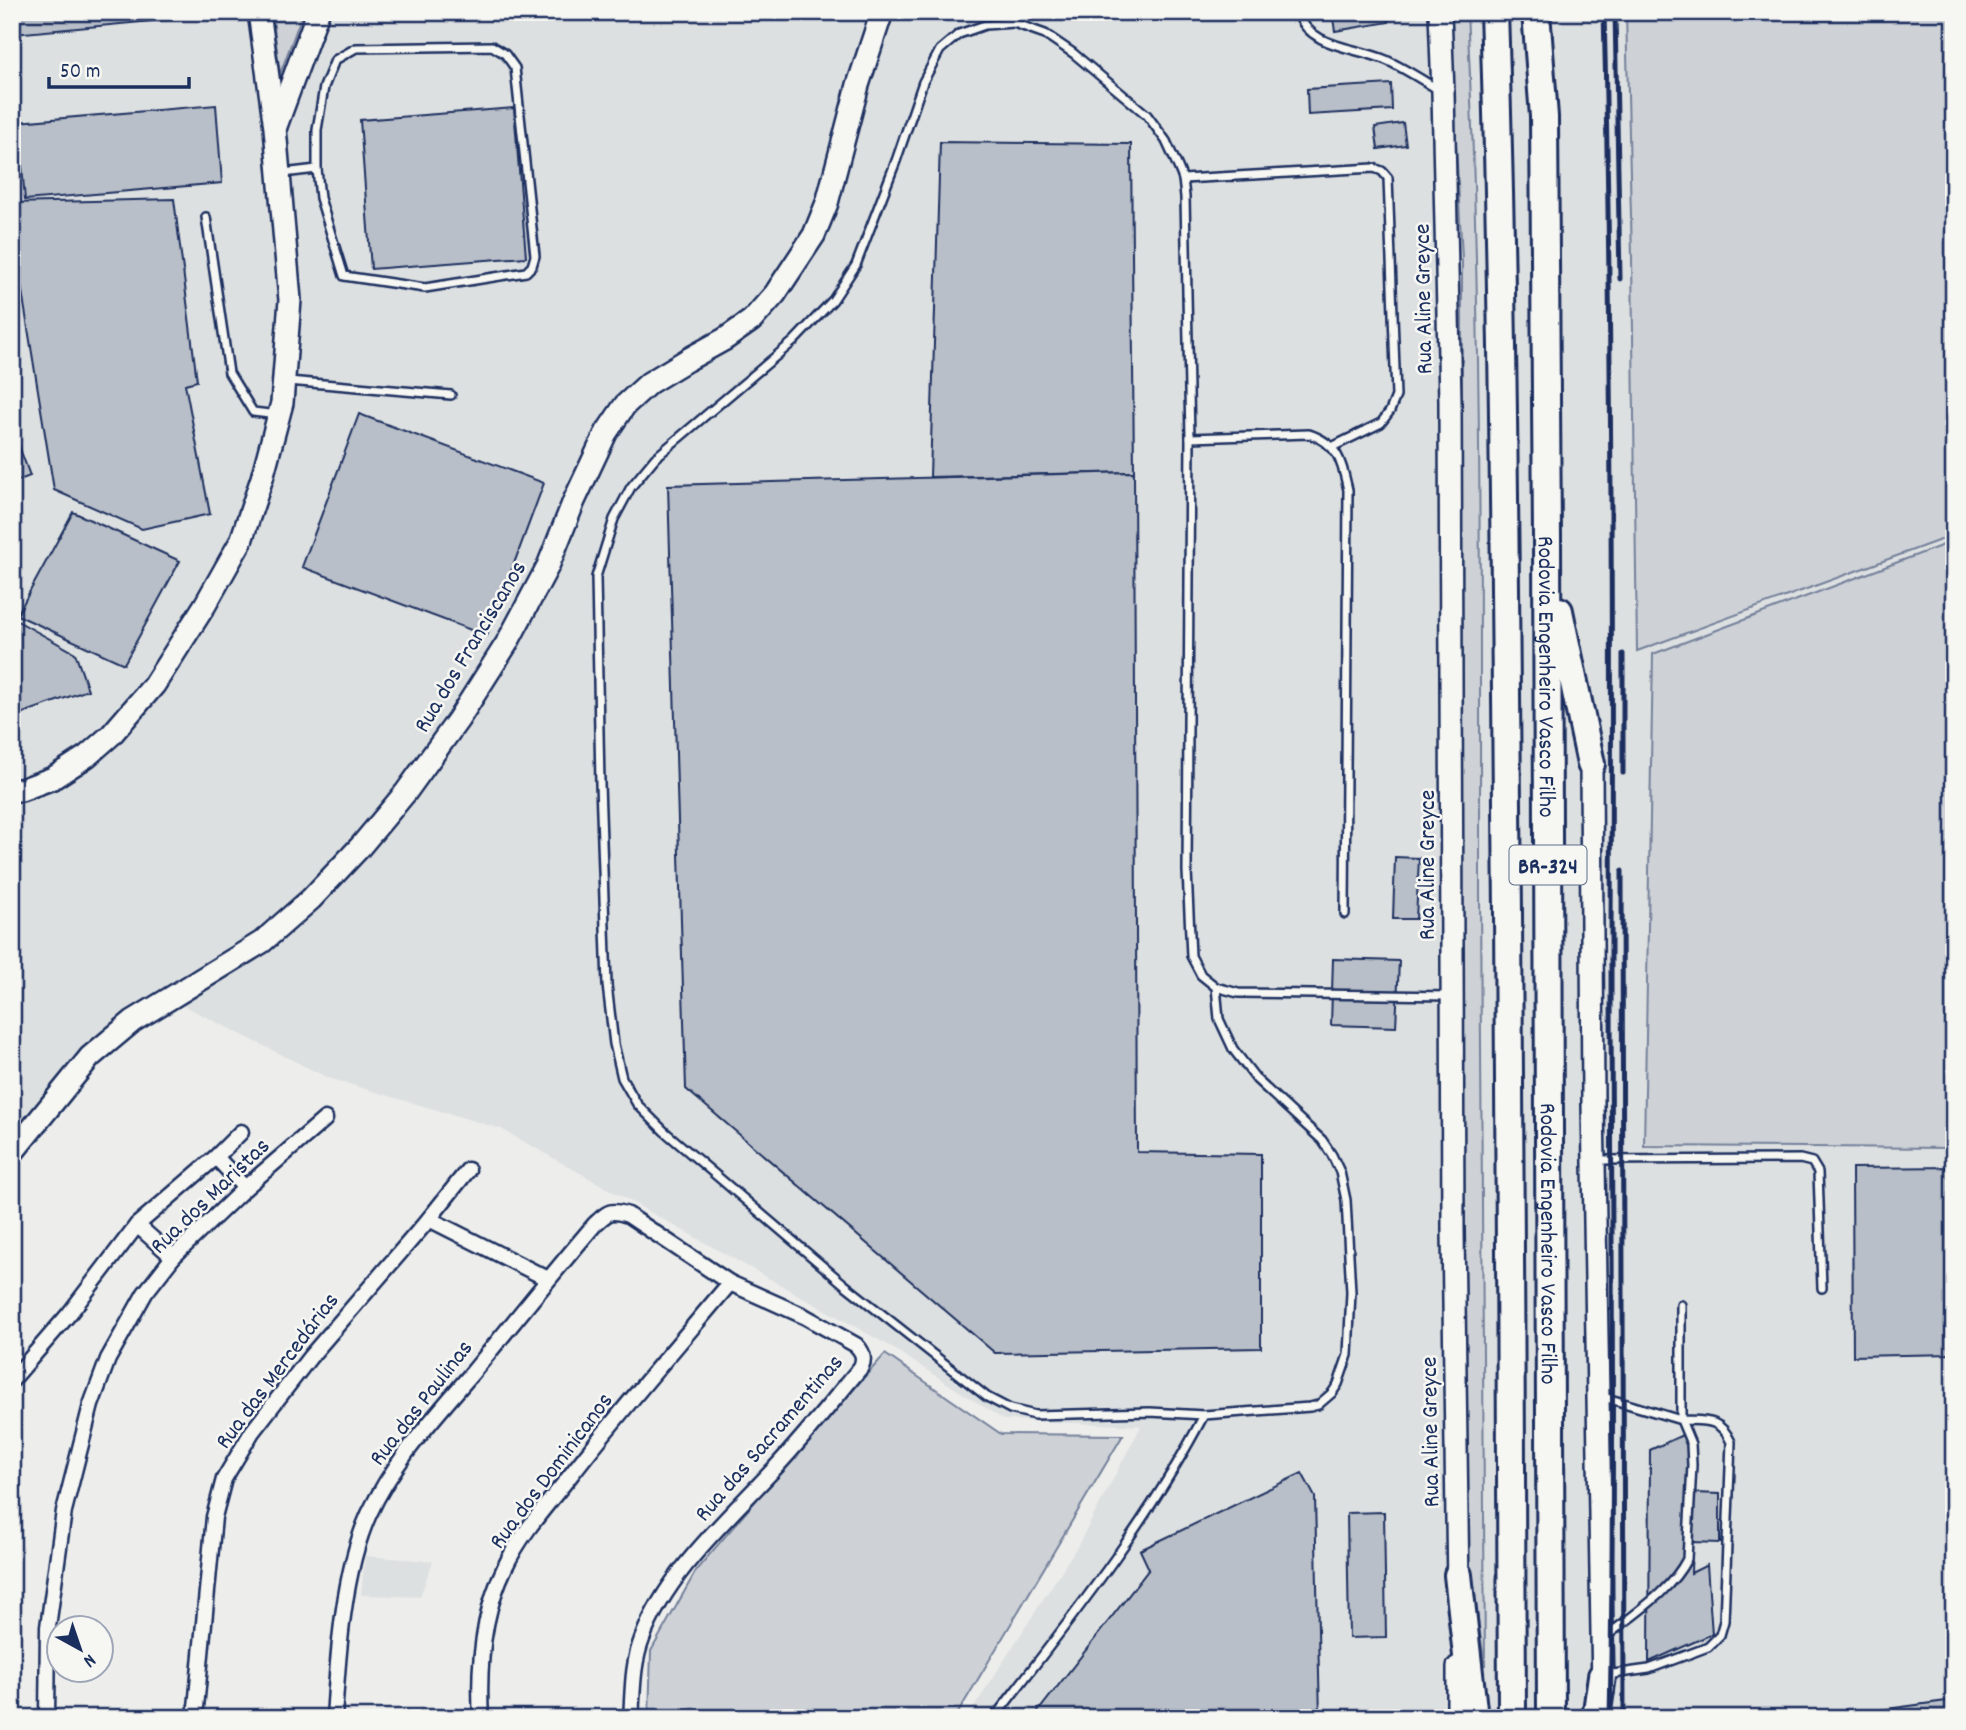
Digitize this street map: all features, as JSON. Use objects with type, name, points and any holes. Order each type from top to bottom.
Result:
[{"type":"highway","name":"Rodovia Engenheiro Vasco Filho","points":[[1494,12],[1500,197],[1505,564],[1512,1718]]},
{"type":"highway","name":"Rodovia Engenheiro Vasco Filho","points":[[1536,12],[1544,117],[1551,1718]]},
{"type":"highway","points":[[1547,538],[1562,631],[1591,764]]},
{"type":"highway","points":[[1458,1575],[1474,1718]]},
{"type":"highway","points":[[1596,1718],[1602,1676]]},
{"type":"main road","points":[[12,790],[53,778],[87,756],[111,735],[154,685],[205,605],[241,541],[262,478],[278,415],[290,300],[275,128],[259,12]]},
{"type":"main road","points":[[275,128],[318,12]]},
{"type":"main road","name":"Rua dos Franciscanos","points":[[12,1153],[90,1057],[134,1021],[262,942],[311,899],[360,847],[406,792],[458,720],[507,643],[548,566],[606,433],[625,405],[649,383],[725,340],[752,320],[775,294],[814,235],[827,203],[858,85],[882,12]]},
{"type":"main road","name":"Rua Aline Greyce","points":[[1440,12],[1450,401],[1458,1718]]},
{"type":"main road","points":[[1591,764],[1594,1160],[1604,1718]]},
{"type":"street","name":"Rua dos Maristas","points":[[47,1718],[48,1627],[64,1511],[88,1418],[108,1359],[145,1293],[173,1257],[245,1188],[325,1119]]},
{"type":"street","points":[[12,1380],[69,1314],[137,1225],[241,1132]]},
{"type":"street","points":[[216,1157],[245,1188]]},
{"type":"street","name":"Rua das Mercedárias","points":[[195,1718],[214,1517],[223,1479],[252,1432],[310,1357],[468,1170]]},
{"type":"street","name":"Rua das Paulinas","points":[[334,1718],[337,1663],[356,1548],[387,1479],[417,1437],[594,1224],[607,1213],[614,1211],[628,1215]]},
{"type":"street","name":"Rua das Sacramentinas","points":[[628,1215],[730,1283],[804,1315],[856,1345],[862,1351],[863,1363],[784,1458],[682,1568],[659,1604],[642,1639],[632,1672],[631,1718]]},
{"type":"street","points":[[429,1219],[548,1279]]},
{"type":"street","points":[[137,1225],[173,1257]]},
{"type":"street","name":"Rua dos Dominicanos","points":[[481,1718],[482,1660],[488,1611],[505,1566],[527,1531],[603,1433],[730,1283]]},
{"type":"lane","points":[[1297,12],[1303,25],[1322,40],[1368,52],[1390,61],[1443,93]]},
{"type":"lane","points":[[1216,987],[1219,1018],[1233,1049],[1257,1080],[1322,1140],[1340,1171],[1346,1200],[1351,1292],[1348,1355],[1338,1384],[1326,1399],[1310,1408],[1204,1415],[1150,1412],[1035,1415],[1010,1409],[987,1397],[834,1276],[664,1131],[637,1104],[622,1079],[614,1044],[607,985],[596,591],[596,577],[614,519],[631,487],[655,457],[794,341],[833,300],[856,265],[923,82],[940,50],[959,34],[985,25],[1014,23],[1045,34],[1073,53],[1147,116],[1166,141],[1182,179],[1185,197],[1189,438],[1186,871],[1191,956],[1201,975],[1216,987],[1238,993],[1453,996]]},
{"type":"lane","points":[[492,46],[505,54],[515,68],[534,256],[532,266],[526,272],[425,288],[344,275],[320,198],[317,169],[317,130],[324,87],[335,60],[356,48],[492,46]]},
{"type":"lane","points":[[1182,179],[1374,168],[1382,171],[1388,178],[1396,396],[1381,423],[1332,447]]},
{"type":"lane","points":[[279,174],[317,169]]},
{"type":"lane","points":[[206,217],[229,373],[253,412],[278,415]]},
{"type":"lane","points":[[283,381],[451,395]]},
{"type":"lane","points":[[1189,438],[1309,434],[1332,447],[1343,466],[1348,491],[1345,915]]},
{"type":"lane","points":[[1594,1160],[1800,1159],[1812,1162],[1818,1172],[1822,1288]]},
{"type":"lane","points":[[1603,1639],[1664,1589],[1682,1569],[1687,1559],[1691,1444],[1681,1420],[1681,1305]]},
{"type":"lane","points":[[1599,1396],[1681,1420],[1715,1422],[1726,1429],[1731,1442],[1724,1621],[1720,1635],[1708,1647],[1649,1669],[1602,1676]]},
{"type":"lane","points":[[994,1718],[1137,1528],[1204,1415]]},
{"type":"shaded area","points":[[12,12],[1954,12],[1954,1718],[967,1718],[1078,1545],[1141,1426],[1004,1420],[886,1344],[501,1129],[328,1078],[178,1003],[94,1063],[12,1154]]},
{"type":"shaded area","points":[[272,12],[303,12],[280,74]]},
{"type":"shaded area","points":[[1449,12],[1467,12],[1475,232],[1479,452],[1480,1086],[1485,1666],[1469,1562],[1462,1073],[1462,258]]},
{"type":"shaded area","points":[[1626,12],[1954,12],[1954,535],[1637,651],[1632,257]]},
{"type":"shaded area","points":[[1954,541],[1954,1148],[1644,1146],[1653,654]]},
{"type":"shaded area","points":[[885,1354],[1001,1434],[1123,1435],[955,1718],[649,1718],[651,1651],[697,1569]]},
{"type":"shaded area","points":[[365,1556],[433,1561],[420,1597],[361,1595]]},
{"type":"building","points":[[12,12],[216,12],[216,15],[14,34]]},
{"type":"building","points":[[1332,12],[1387,12],[1389,22],[1335,31]]},
{"type":"building","points":[[1391,84],[1392,110],[1308,115],[1307,89]]},
{"type":"building","points":[[216,105],[222,183],[25,200],[18,122]]},
{"type":"building","points":[[514,108],[526,257],[371,269],[360,120]]},
{"type":"building","points":[[1403,123],[1406,145],[1378,149],[1375,127]]},
{"type":"building","points":[[940,142],[1131,144],[1134,472],[930,477]]},
{"type":"building","points":[[174,199],[197,381],[185,384],[210,514],[142,529],[54,490],[12,229],[12,203]]},
{"type":"building","points":[[359,414],[544,483],[487,636],[302,567]]},
{"type":"building","points":[[12,427],[30,476],[12,483]]},
{"type":"building","points":[[1134,472],[1137,1152],[1261,1154],[1261,1348],[995,1353],[686,1089],[668,485]]},
{"type":"building","points":[[73,512],[180,561],[124,664],[17,615]]},
{"type":"building","points":[[12,618],[75,653],[88,690],[12,717]]},
{"type":"building","points":[[1395,857],[1419,858],[1416,919],[1393,919]]},
{"type":"building","points":[[1333,959],[1399,961],[1396,1027],[1331,1025]]},
{"type":"building","points":[[1954,1167],[1954,1354],[1853,1356],[1852,1168]]},
{"type":"building","points":[[1691,1431],[1694,1493],[1720,1494],[1720,1543],[1692,1542],[1691,1573],[1707,1565],[1712,1634],[1649,1662],[1650,1450]]},
{"type":"building","points":[[1302,1473],[1315,1497],[1320,1718],[1033,1718],[1149,1569],[1140,1550]]},
{"type":"building","points":[[1384,1512],[1386,1637],[1349,1638],[1347,1513]]},
{"type":"building","points":[[1954,1700],[1954,1718],[1820,1718]]},
{"type":"railway","points":[[1604,12],[1609,248],[1611,601],[1613,1432],[1610,1718]]},
{"type":"railway","points":[[1615,12],[1620,279]]},
{"type":"railway","points":[[1623,654],[1623,773]]},
{"type":"railway","points":[[1622,871],[1624,1718]]}]
